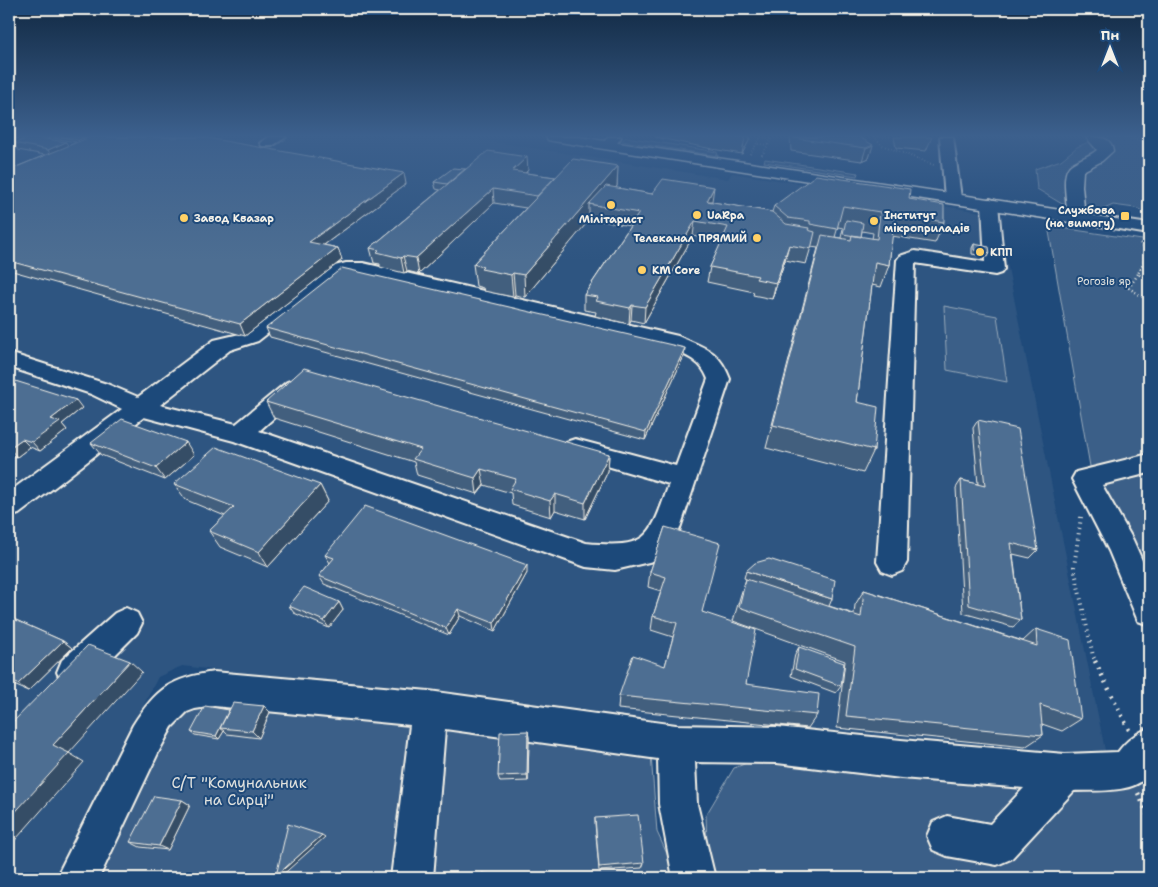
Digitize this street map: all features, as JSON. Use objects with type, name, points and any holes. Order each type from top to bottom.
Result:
[{"type":"main road","points":[[836,178],[1076,218],[1077,202],[1073,178]]},
{"type":"street","points":[[951,178],[953,198]]},
{"type":"street","points":[[892,562],[906,260],[910,257],[921,257],[995,269],[990,204]]},
{"type":"street","points":[[1076,218],[1142,234]]},
{"type":"street","points":[[9,360],[99,389],[141,408],[240,434],[586,555],[615,558],[649,550],[666,532],[719,380],[714,365],[698,353],[671,342],[363,269],[346,268],[334,272],[251,337],[222,345],[141,408],[9,506]]},
{"type":"street","points":[[240,434],[310,374]]},
{"type":"street","points":[[550,441],[685,478]]},
{"type":"street","points":[[1149,464],[1085,479],[1124,549],[1149,611]]},
{"type":"street","points":[[54,690],[126,623]]},
{"type":"street","points":[[77,878],[146,738],[160,715],[175,700],[193,692],[214,689],[429,709],[676,743],[777,745],[901,759],[1065,773],[1127,770],[1145,750]]},
{"type":"street","points":[[412,878],[429,709]]},
{"type":"street","points":[[676,743],[678,804],[694,878]]},
{"type":"street","points":[[947,836],[997,845],[1065,773]]},
{"type":"path","points":[[1142,234],[1145,248],[1144,261],[1129,288],[1149,301]]},
{"type":"path","points":[[1138,274],[1149,280]]},
{"type":"path","points":[[1085,479],[1074,567],[1092,656],[1145,750]]},
{"type":"shaded area","points":[[9,178],[767,178],[988,213],[1005,253],[1107,760],[615,719],[182,666],[158,677],[56,878],[9,878]]},
{"type":"green space","points":[[1036,178],[1149,178],[1149,213],[1135,208],[1113,205],[1102,210],[1062,204],[1037,189]]},
{"type":"green space","name":"Рогозів яр","points":[[1048,226],[1149,241],[1149,602],[1091,472]]},
{"type":"green space","points":[[944,306],[997,316],[1007,382],[947,370]]},
{"type":"green space","name":"С/Т \"Комунальник на Сирці\"","points":[[213,700],[549,737],[651,755],[657,832],[678,878],[96,878],[141,781],[185,709]]},
{"type":"green space","points":[[773,753],[1149,764],[1149,878],[708,878],[706,815],[734,768]]},
{"type":"building","name":"Завод Квазар","points":[[9,178],[397,178],[309,242],[338,248],[240,324],[9,261]]},
{"type":"building","points":[[439,178],[454,178],[447,184],[434,182]]},
{"type":"building","points":[[455,178],[554,178],[537,196],[493,189],[416,258],[403,256],[401,258],[377,252],[379,250],[370,248]]},
{"type":"building","points":[[555,178],[607,178],[524,275],[513,273],[511,275],[481,269],[483,267],[473,264]]},
{"type":"building","points":[[811,178],[839,178],[910,189],[909,199],[944,205],[944,222],[895,214],[889,265],[875,262],[857,402],[878,407],[874,450],[773,425],[822,235],[851,240],[852,235],[877,239],[880,212],[843,206],[837,229],[810,224],[810,221],[788,218],[774,206]]},
{"type":"building","points":[[663,179],[714,187],[707,201],[772,212],[786,224],[809,228],[808,230],[815,232],[811,249],[789,245],[776,283],[756,279],[758,276],[710,267],[728,227],[695,221],[645,307],[632,305],[630,308],[596,301],[598,297],[584,295],[639,213],[589,204],[606,186],[652,194]]},
{"type":"building","points":[[846,220],[863,223],[861,237],[843,234]]},
{"type":"building","points":[[974,244],[989,247],[990,253],[974,250]]},
{"type":"building","points":[[342,268],[685,348],[646,432],[266,328]]},
{"type":"building","points":[[304,368],[609,454],[585,503],[555,494],[550,501],[510,489],[516,479],[481,469],[475,478],[413,459],[421,449],[266,402]]},
{"type":"building","points":[[9,379],[76,400],[51,419],[60,422],[32,442],[22,439],[9,448]]},
{"type":"building","points":[[122,419],[186,442],[156,468],[91,443]]},
{"type":"building","points":[[978,420],[1018,429],[1038,550],[1011,543],[1021,620],[969,605],[961,480],[985,486]]},
{"type":"building","points":[[216,447],[320,485],[259,552],[209,531],[234,507],[174,484]]},
{"type":"building","points":[[365,506],[527,565],[494,623],[458,609],[446,628],[319,576],[334,558],[325,555]]},
{"type":"building","points":[[665,527],[720,543],[702,612],[756,630],[746,684],[819,694],[817,715],[619,696],[633,655],[665,666],[677,623],[653,616],[666,577],[650,572]]},
{"type":"building","points":[[769,559],[835,580],[832,599],[746,571],[755,563]]},
{"type":"building","points":[[746,579],[861,617],[864,590],[1037,646],[1036,629],[1070,640],[1081,719],[1040,705],[1043,735],[846,716],[855,647],[739,607]]},
{"type":"building","points":[[304,587],[339,602],[324,621],[289,606]]},
{"type":"building","points":[[9,617],[63,641],[18,684],[9,680]]},
{"type":"building","points":[[88,645],[130,661],[53,745],[69,753],[9,819],[9,726]]},
{"type":"building","points":[[799,647],[844,663],[841,686],[795,669]]},
{"type":"building","points":[[233,703],[264,706],[252,731],[220,728]]},
{"type":"building","points":[[205,706],[229,710],[216,736],[191,732]]},
{"type":"building","points":[[528,731],[527,775],[498,776],[500,732]]},
{"type":"building","points":[[154,796],[182,800],[159,846],[130,842]]},
{"type":"building","points":[[638,815],[644,863],[599,867],[595,818]]},
{"type":"building","points":[[288,824],[322,835],[276,876]]},
{"type":"building","points":[[482,873],[506,878],[481,878]]},
{"type":"waterway","points":[[1146,858],[1149,861]]},
{"type":"place","name":"Мілітарист","points":[[611,205]]},
{"type":"place","name":"UaRpa","points":[[697,215]]},
{"type":"place","name":"Службова (на вимогу)","points":[[1125,216]]},
{"type":"place","name":"Завод Квазар","points":[[184,218]]},
{"type":"place","name":"Інститут мікроприладів","points":[[874,221]]},
{"type":"place","name":"Телеканал ПРЯМИЙ","points":[[757,238]]},
{"type":"place","name":"КПП","points":[[980,252]]},
{"type":"place","name":"KM Core","points":[[642,270]]}]
